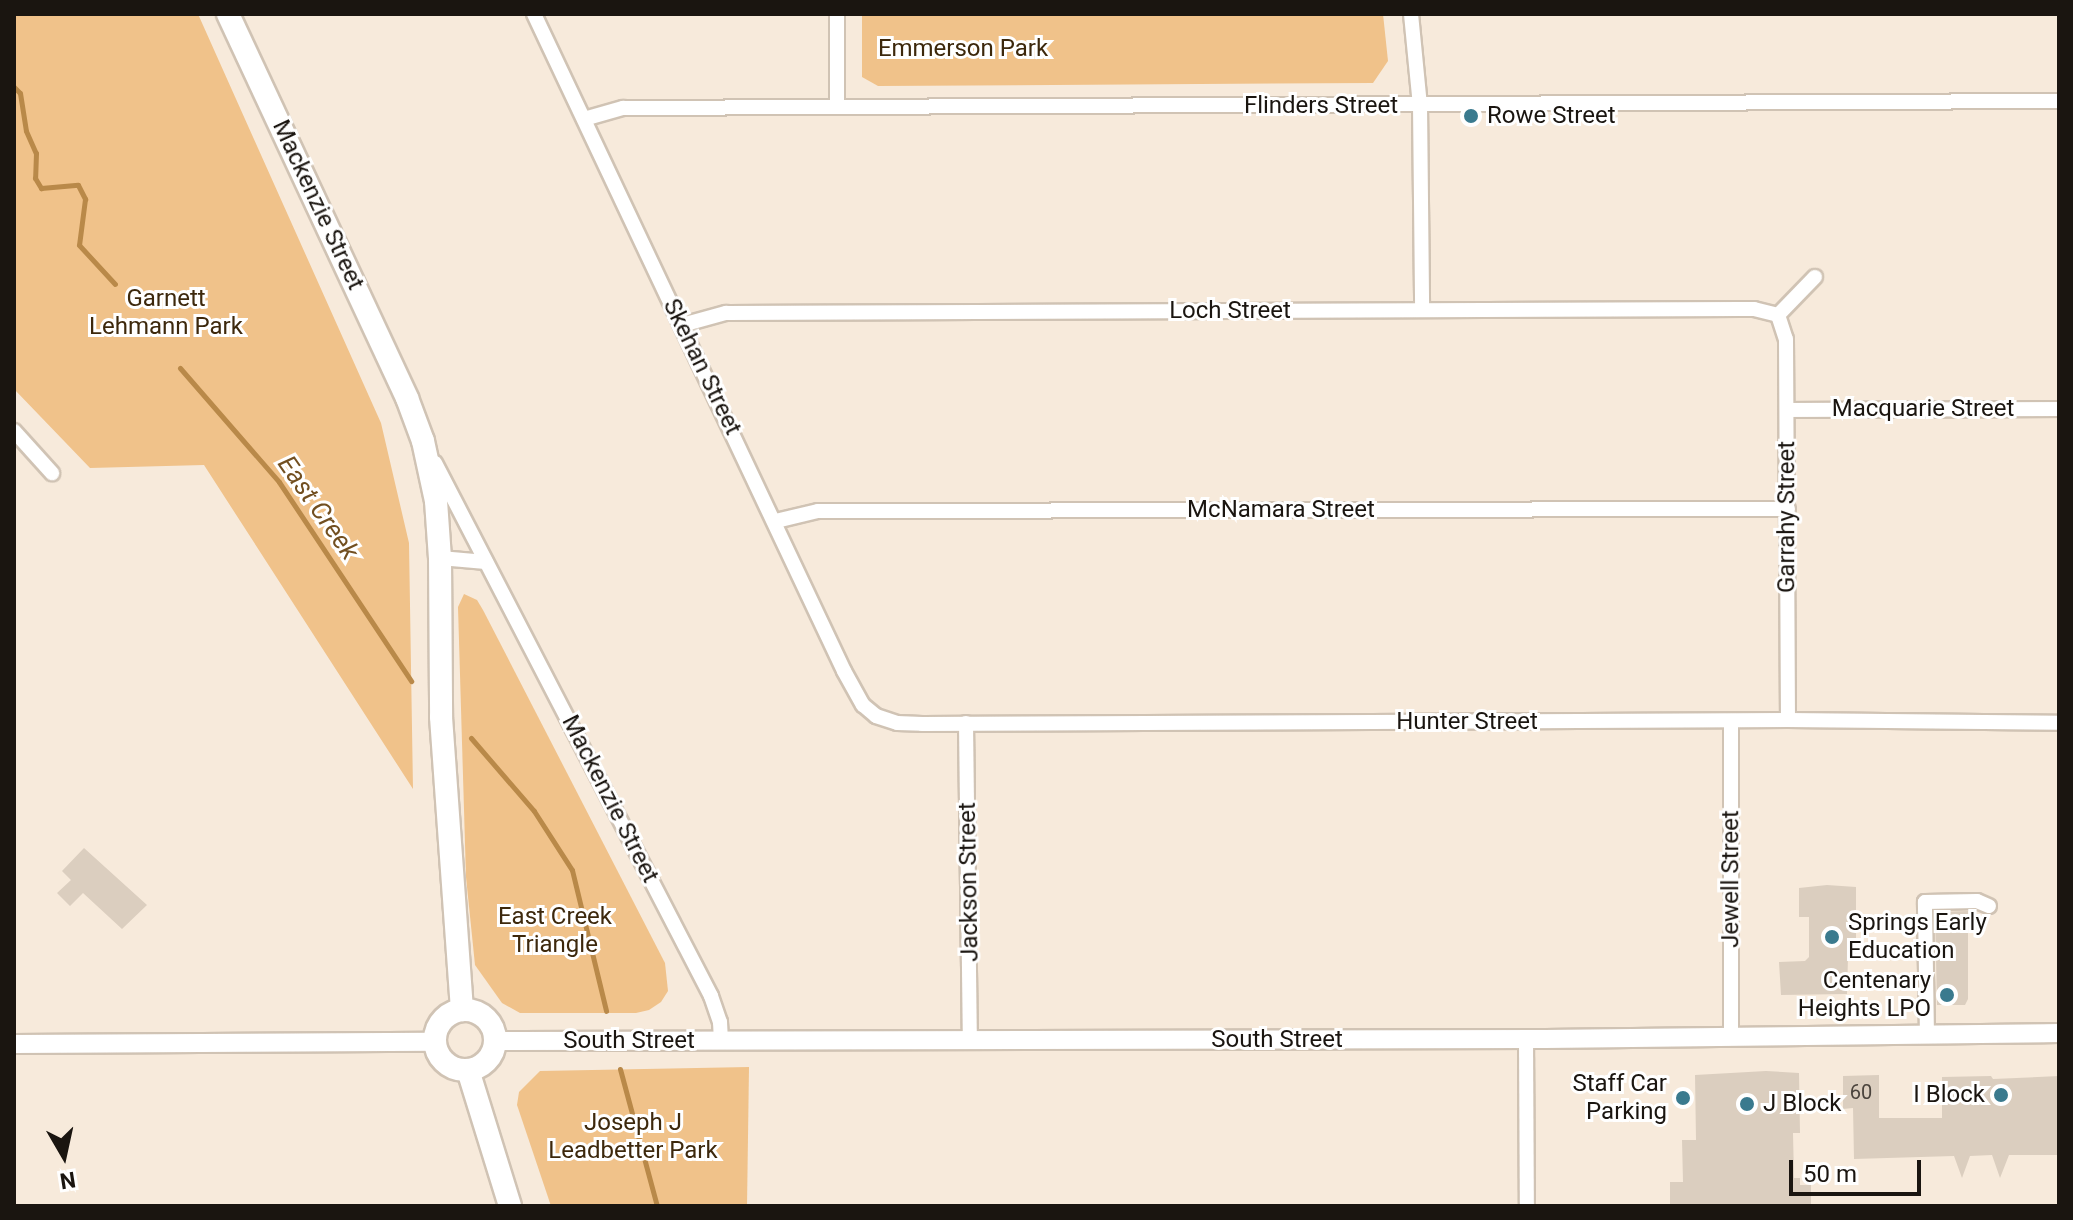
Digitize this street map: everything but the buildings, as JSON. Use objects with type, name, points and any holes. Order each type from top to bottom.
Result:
[{"type":"main road","name":"Mackenzie Street","points":[[228,14],[407,398],[423,441],[436,501],[440,558],[441,717],[462,1010]]},
{"type":"main road","points":[[462,1010],[475,1011],[486,1018],[494,1029],[496,1041],[487,1061],[468,1070],[458,1070],[442,1060],[435,1042],[435,1033],[445,1017],[462,1010]]},
{"type":"main road","points":[[468,1070],[510,1206]]},
{"type":"street","name":"Skehan Street","points":[[534,14],[776,521],[844,671],[863,705],[876,716]]},
{"type":"street","points":[[837,14],[837,106]]},
{"type":"street","points":[[1411,14],[1420,105],[1422,310]]},
{"type":"street","name":"Flinders Street","points":[[584,119],[623,108],[2059,101]]},
{"type":"street","points":[[1778,315],[1815,277]]},
{"type":"street","name":"Loch Street","points":[[682,325],[726,313],[1754,309],[1778,315]]},
{"type":"street","name":"Garrahy Street","points":[[1778,315],[1786,339],[1788,720]]},
{"type":"street","name":"Macquarie Street","points":[[1787,410],[2059,409]]},
{"type":"street","points":[[14,431],[52,473]]},
{"type":"street","name":"Mackenzie Street","points":[[423,441],[711,996],[720,1022],[721,1041]]},
{"type":"street","name":"McNamara Street","points":[[776,521],[818,511],[1788,509]]},
{"type":"street","points":[[440,558],[486,562]]},
{"type":"street","name":"Hunter Street","points":[[876,716],[897,723],[1788,720],[2059,723]]},
{"type":"street","name":"Jewell Street","points":[[1731,721],[1731,1038]]},
{"type":"street","name":"Jackson Street","points":[[966,723],[970,1041]]},
{"type":"street","points":[[1927,1036],[1925,902],[1977,901],[1989,906]]},
{"type":"street","name":"South Street","points":[[496,1041],[1731,1038],[2059,1033]]},
{"type":"street","points":[[1526,1039],[1527,1206]]},
{"type":"street","points":[[14,1044],[435,1042]]},
{"type":"green space","name":"Garnett Lehmann Park","points":[[14,14],[198,14],[381,423],[409,543],[413,789],[204,465],[90,468],[14,389]]},
{"type":"green space","name":"Emmerson Park","points":[[862,14],[1383,14],[1388,61],[1373,83],[878,86],[862,77]]},
{"type":"green space","name":"East Creek Triangle","points":[[464,594],[477,600],[483,610],[665,963],[668,991],[661,1002],[649,1010],[636,1013],[520,1013],[502,1003],[475,965],[466,877],[458,607]]},
{"type":"green space","name":"Joseph J Leadbetter Park","points":[[749,1067],[747,1206],[551,1206],[517,1105],[519,1092],[540,1071]]},
{"type":"waterway","name":"East Creek","points":[[14,87],[20,93],[26,131],[36,153],[35,178],[41,188],[78,185],[85,199],[79,245],[115,284]]},
{"type":"waterway","name":"East Creek","points":[[180,368],[279,482],[411,681]]},
{"type":"waterway","name":"East Creek","points":[[471,738],[534,811],[572,870],[606,1011]]},
{"type":"waterway","name":"East Creek","points":[[620,1069],[657,1206]]},
{"type":"place","name":"Rowe Street","points":[[1471,116]]},
{"type":"place","name":"Springs Early Education","points":[[1832,937]]},
{"type":"place","name":"Centenary Heights LPO","points":[[1947,995]]},
{"type":"place","name":"I Block","points":[[2001,1095]]},
{"type":"place","name":"Staff Car Parking","points":[[1683,1098]]},
{"type":"place","name":"J Block","points":[[1747,1104]]}]
